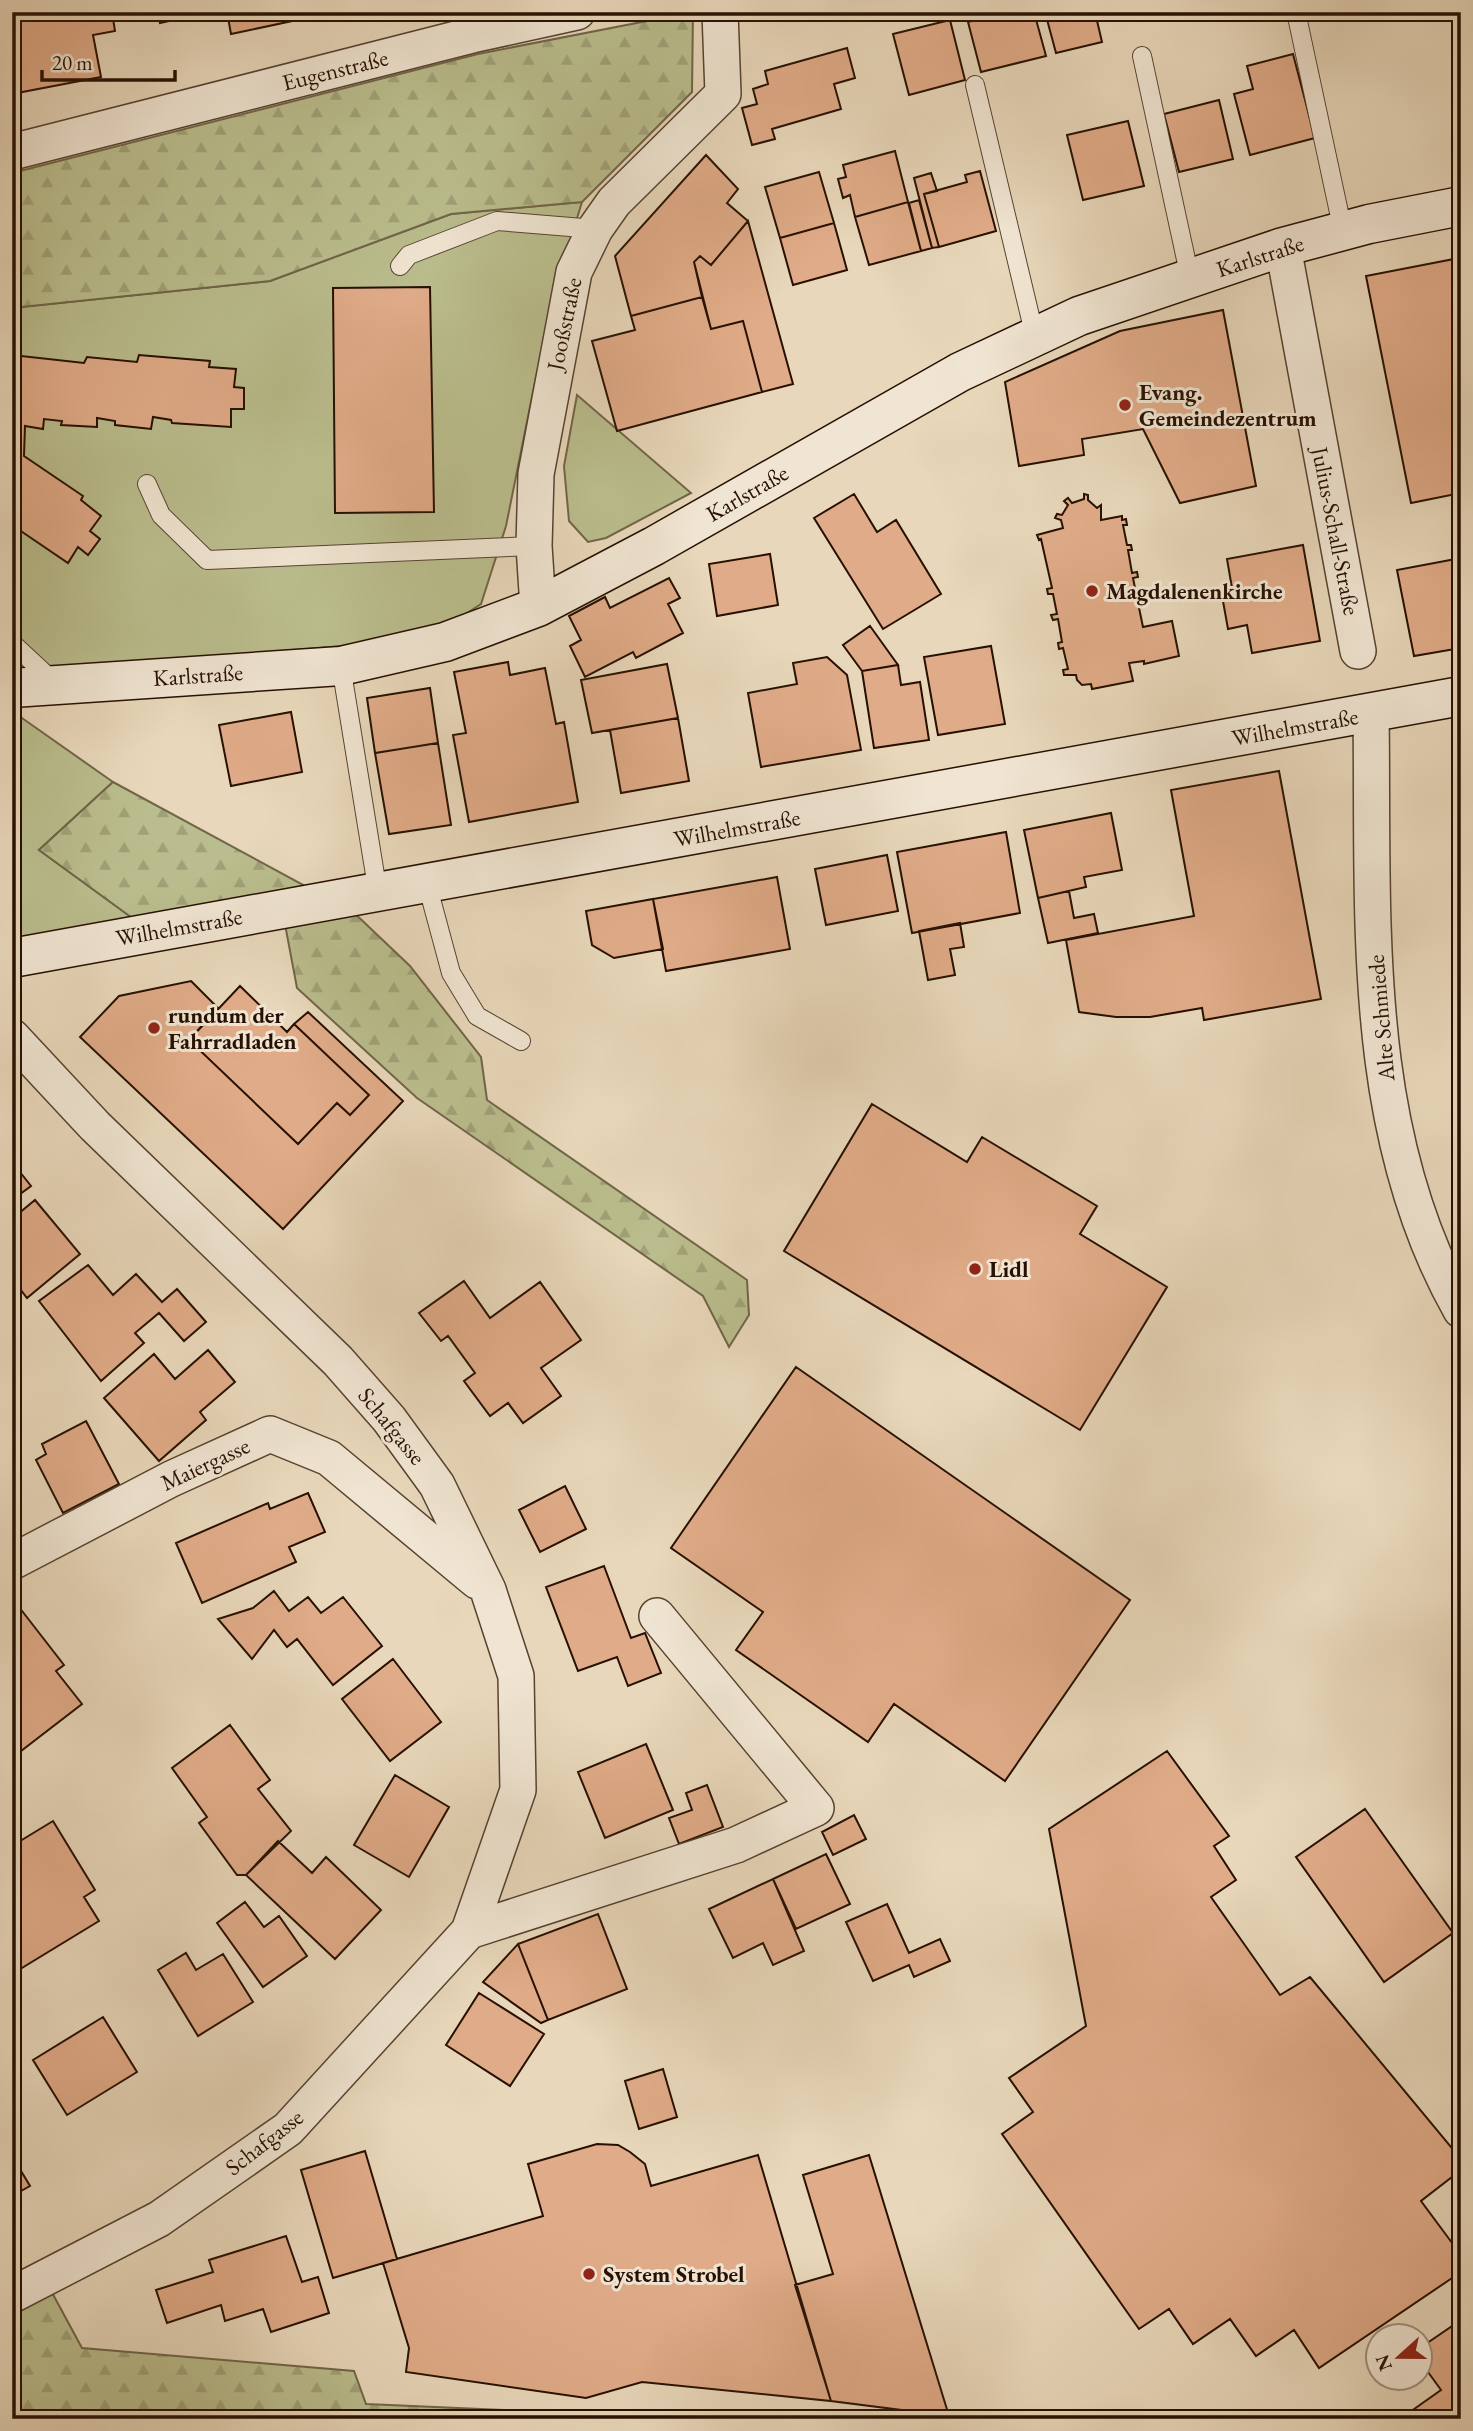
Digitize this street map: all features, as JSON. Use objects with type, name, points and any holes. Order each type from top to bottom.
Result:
[{"type":"street","name":"Eugenstraße","points":[[12,152],[472,35],[577,12]]},
{"type":"street","name":"Jooßstraße","points":[[538,607],[534,546],[536,474],[574,271],[595,229],[614,202],[723,94],[720,12]]},
{"type":"street","name":"Karlstraße","points":[[12,688],[341,666],[445,642],[538,607],[654,546],[960,372],[1079,316],[1283,247],[1343,230],[1461,206]]},
{"type":"street","name":"Julius-Schall-Straße","points":[[1283,247],[1358,651]]},
{"type":"street","name":"Wilhelmstraße","points":[[12,958],[1461,696]]},
{"type":"street","name":"Alte Schmiede","points":[[1371,713],[1376,999],[1388,1104],[1420,1224],[1461,1310]]},
{"type":"street","name":"Schafgasse","points":[[12,1037],[95,1126],[338,1361],[390,1419],[437,1485],[488,1590],[516,1676],[518,1790],[469,1931],[288,2129],[159,2219],[12,2295]]},
{"type":"street","name":"Maiergasse","points":[[12,1562],[171,1479],[270,1434],[329,1458],[488,1590]]},
{"type":"street","name":"Schafgasse","points":[[469,1931],[736,1845],[816,1808],[657,1616]]},
{"type":"lane","points":[[1296,12],[1343,230]]},
{"type":"lane","points":[[1142,56],[1190,278]]},
{"type":"lane","points":[[975,85],[1035,337]]},
{"type":"lane","points":[[400,265],[409,256],[497,221],[595,229]]},
{"type":"lane","points":[[147,484],[161,515],[207,560],[534,546]]},
{"type":"lane","points":[[12,643],[56,685]]},
{"type":"lane","points":[[341,666],[378,893]]},
{"type":"lane","points":[[427,884],[451,973],[477,1016],[520,1041]]},
{"type":"green space","points":[[693,12],[692,92],[582,202],[451,214],[270,281],[12,308],[12,173],[478,54]]},
{"type":"green space","points":[[582,202],[564,261],[536,377],[506,526],[481,604],[445,627],[354,645],[12,673],[12,308],[270,281],[451,214]]},
{"type":"green space","points":[[577,395],[691,493],[606,538],[588,542],[569,521],[564,466]]},
{"type":"green space","points":[[12,711],[113,782],[39,850],[135,920],[12,946]]},
{"type":"green space","points":[[113,782],[318,893],[135,920],[39,850]]},
{"type":"green space","points":[[349,908],[410,966],[481,1057],[487,1100],[747,1280],[749,1315],[729,1347],[703,1296],[417,1098],[297,988],[284,919]]},
{"type":"green space","points":[[49,2287],[82,2348],[354,2371],[366,2404],[709,2419],[12,2419],[12,2303]]},
{"type":"building","points":[[12,12],[112,12],[115,31],[93,35],[101,77],[17,93],[12,72]]},
{"type":"building","points":[[158,12],[209,12],[160,23]]},
{"type":"building","points":[[227,12],[301,12],[302,19],[231,34]]},
{"type":"building","points":[[1005,12],[1034,12],[1046,56],[981,72],[968,22]]},
{"type":"building","points":[[1045,12],[1095,12],[1102,42],[1056,53]]},
{"type":"building","points":[[950,20],[965,80],[909,95],[893,34]]},
{"type":"building","points":[[847,48],[855,78],[834,84],[841,109],[772,129],[775,139],[752,145],[742,108],[757,104],[753,89],[768,84],[765,71]]},
{"type":"building","points":[[1293,54],[1315,138],[1250,155],[1234,94],[1253,89],[1247,66]]},
{"type":"building","points":[[1219,100],[1233,159],[1179,172],[1164,114]]},
{"type":"building","points":[[1128,121],[1144,186],[1083,200],[1067,135]]},
{"type":"building","points":[[895,151],[908,202],[855,217],[850,195],[843,198],[838,179],[846,177],[843,165]]},
{"type":"building","points":[[706,155],[738,189],[727,203],[748,221],[711,265],[700,256],[694,262],[702,297],[631,316],[615,256]]},
{"type":"building","points":[[980,171],[996,231],[939,247],[924,194],[967,182],[965,175]]},
{"type":"building","points":[[819,172],[834,223],[780,238],[765,187]]},
{"type":"building","points":[[931,173],[937,191],[924,194],[939,247],[932,248],[914,178]]},
{"type":"building","points":[[919,200],[932,248],[921,251],[909,203]]},
{"type":"building","points":[[908,202],[921,251],[869,265],[855,217]]},
{"type":"building","points":[[748,221],[793,384],[762,392],[743,321],[711,329],[694,262],[700,256],[711,265]]},
{"type":"building","points":[[834,223],[847,270],[793,285],[780,238]]},
{"type":"building","points":[[1454,259],[1461,292],[1461,493],[1411,503],[1366,276]]},
{"type":"building","points":[[430,287],[434,512],[335,513],[333,288]]},
{"type":"building","points":[[702,297],[711,329],[743,321],[762,392],[617,431],[592,341],[635,330],[631,316]]},
{"type":"building","name":"Evang. Gemeindezentrum","points":[[1223,310],[1256,486],[1180,503],[1143,429],[1082,439],[1084,455],[1019,466],[1005,382],[1120,331]]},
{"type":"building","points":[[12,355],[84,363],[87,357],[137,362],[139,355],[210,361],[209,367],[236,369],[234,387],[244,388],[244,409],[231,409],[231,427],[172,423],[171,420],[153,417],[151,429],[115,425],[115,421],[97,418],[97,427],[61,425],[62,421],[44,419],[43,429],[25,426],[24,456],[83,496],[81,500],[101,516],[90,531],[100,539],[88,555],[78,547],[68,563],[12,525]]},
{"type":"building","points":[[854,494],[877,532],[896,520],[941,594],[883,629],[814,518]]},
{"type":"building","name":"Magdalenenkirche","points":[[1084,494],[1088,495],[1088,500],[1097,508],[1101,505],[1101,520],[1122,516],[1122,520],[1126,519],[1127,525],[1123,525],[1127,545],[1131,545],[1132,550],[1128,550],[1132,573],[1137,572],[1138,577],[1133,578],[1137,598],[1141,597],[1142,603],[1138,603],[1143,627],[1172,621],[1179,656],[1144,664],[1144,661],[1129,663],[1133,681],[1092,689],[1091,684],[1082,685],[1076,675],[1064,675],[1063,670],[1068,669],[1063,648],[1059,649],[1058,643],[1062,642],[1058,619],[1053,620],[1051,615],[1057,614],[1053,594],[1048,594],[1047,589],[1052,588],[1041,539],[1039,540],[1037,535],[1063,528],[1061,520],[1055,518],[1057,514],[1062,515],[1068,505],[1064,501],[1068,498],[1072,503],[1084,499]]},
{"type":"building","points":[[1303,545],[1320,641],[1252,653],[1247,625],[1228,629],[1221,590],[1232,588],[1227,559]]},
{"type":"building","points":[[770,554],[778,605],[717,616],[709,564]]},
{"type":"building","points":[[1461,558],[1461,648],[1414,656],[1397,570]]},
{"type":"building","points":[[669,578],[680,598],[668,604],[683,633],[636,658],[633,652],[585,677],[570,646],[581,640],[569,616],[605,597],[610,608]]},
{"type":"building","points":[[870,626],[898,665],[862,671],[843,645]]},
{"type":"building","points":[[991,646],[1005,724],[938,735],[924,657]]},
{"type":"building","points":[[827,657],[847,675],[861,750],[761,767],[748,693],[797,684],[793,663]]},
{"type":"building","points":[[508,662],[510,675],[545,668],[556,724],[564,722],[578,802],[469,822],[453,735],[466,733],[454,672]]},
{"type":"building","points":[[667,664],[678,718],[592,733],[581,680]]},
{"type":"building","points":[[898,665],[901,685],[920,682],[929,740],[874,748],[862,671]]},
{"type":"building","points":[[430,688],[438,743],[375,753],[367,698]]},
{"type":"building","points":[[291,712],[302,772],[231,786],[219,725]]},
{"type":"building","points":[[678,718],[689,781],[621,793],[610,730]]},
{"type":"building","points":[[438,743],[451,825],[389,834],[375,753]]},
{"type":"building","points":[[1279,771],[1321,999],[1204,1020],[1202,1008],[1150,1017],[1116,1017],[1079,1012],[1066,940],[1194,916],[1171,790]]},
{"type":"building","points":[[1111,813],[1122,870],[1084,877],[1086,887],[1038,898],[1024,830]]},
{"type":"building","points":[[1006,832],[1020,913],[912,933],[897,852]]},
{"type":"building","points":[[887,855],[898,911],[826,925],[815,869]]},
{"type":"building","points":[[777,877],[790,949],[666,971],[653,899]]},
{"type":"building","points":[[1069,891],[1074,918],[1094,914],[1098,933],[1048,943],[1038,898]]},
{"type":"building","points":[[653,899],[663,949],[614,958],[592,945],[586,911]]},
{"type":"building","points":[[960,923],[964,947],[950,949],[955,975],[928,980],[919,931]]},
{"type":"building","points":[[191,981],[218,1008],[189,1040],[298,1144],[337,1103],[350,1115],[369,1095],[294,1024],[308,1012],[403,1101],[283,1229],[80,1037],[119,996]]},
{"type":"building","points":[[240,986],[287,1032],[294,1024],[369,1095],[350,1115],[337,1103],[298,1144],[189,1040]]},
{"type":"building","name":"Lidl","points":[[872,1104],[967,1162],[982,1137],[1097,1206],[1080,1234],[1167,1287],[1080,1430],[784,1251]]},
{"type":"building","points":[[12,1162],[31,1186],[12,1200]]},
{"type":"building","points":[[35,1200],[80,1254],[27,1298],[17,1285],[12,1288],[12,1219]]},
{"type":"building","points":[[88,1265],[113,1295],[136,1274],[162,1302],[177,1289],[206,1322],[184,1341],[159,1313],[135,1333],[144,1343],[101,1381],[39,1301]]},
{"type":"building","points":[[464,1281],[490,1318],[540,1282],[581,1340],[541,1368],[561,1396],[523,1423],[508,1403],[490,1416],[464,1381],[475,1373],[448,1336],[441,1341],[419,1313]]},
{"type":"building","points":[[208,1350],[235,1382],[200,1412],[206,1420],[159,1461],[104,1398],[154,1354],[175,1379]]},
{"type":"building","points":[[796,1367],[1130,1600],[1005,1781],[894,1704],[868,1742],[736,1650],[763,1612],[671,1548]]},
{"type":"building","points":[[86,1421],[119,1484],[63,1513],[36,1460],[46,1454],[42,1444]]},
{"type":"building","points":[[565,1486],[586,1529],[540,1552],[519,1510]]},
{"type":"building","points":[[308,1493],[325,1532],[289,1547],[296,1562],[202,1603],[176,1543],[268,1503],[270,1509]]},
{"type":"building","points":[[604,1566],[631,1638],[645,1633],[661,1673],[628,1686],[617,1657],[578,1671],[546,1587]]},
{"type":"building","points":[[274,1591],[289,1611],[308,1597],[321,1613],[343,1597],[382,1646],[333,1685],[297,1639],[287,1647],[274,1630],[252,1659],[218,1619],[253,1608]]},
{"type":"building","points":[[12,1598],[64,1665],[56,1671],[82,1704],[12,1758]]},
{"type":"building","points":[[393,1659],[441,1722],[390,1761],[342,1699]]},
{"type":"building","points":[[230,1725],[270,1780],[258,1789],[291,1831],[246,1875],[237,1875],[199,1823],[207,1817],[172,1768]]},
{"type":"building","points":[[646,1744],[673,1810],[605,1838],[578,1772]]},
{"type":"building","points":[[1167,1751],[1229,1836],[1214,1846],[1236,1880],[1211,1897],[1280,1995],[1310,1977],[1461,2159],[1461,2170],[1421,2201],[1461,2255],[1461,2272],[1387,2322],[1364,2322],[1364,2338],[1319,2368],[1294,2330],[1256,2356],[1230,2319],[1193,2344],[1169,2309],[1139,2329],[1002,2134],[1033,2112],[1009,2078],[1086,2026],[1049,1829]]},
{"type":"building","points":[[395,1775],[449,1807],[409,1877],[354,1845]]},
{"type":"building","points":[[707,1785],[723,1827],[679,1844],[669,1818],[692,1810],[686,1793]]},
{"type":"building","points":[[1365,1809],[1453,1933],[1384,1982],[1296,1857]]},
{"type":"building","points":[[854,1815],[866,1839],[833,1855],[822,1832]]},
{"type":"building","points":[[53,1821],[95,1890],[84,1897],[99,1921],[12,1974],[12,1892],[19,1888],[12,1877],[12,1846]]},
{"type":"building","points":[[278,1841],[312,1873],[326,1857],[381,1910],[335,1959],[246,1875]]},
{"type":"building","points":[[826,1854],[850,1904],[796,1929],[773,1879]]},
{"type":"building","points":[[773,1879],[804,1951],[773,1965],[763,1943],[733,1958],[709,1909]]},
{"type":"building","points":[[245,1902],[264,1927],[279,1916],[307,1956],[263,1987],[217,1923]]},
{"type":"building","points":[[887,1904],[909,1953],[940,1939],[950,1961],[914,1977],[909,1965],[873,1981],[846,1922]]},
{"type":"building","points":[[598,1914],[627,1989],[548,2020],[518,1944]]},
{"type":"building","points":[[518,1944],[548,2020],[541,2023],[483,1982]]},
{"type":"building","points":[[186,1953],[196,1970],[223,1954],[253,2002],[198,2036],[158,1970]]},
{"type":"building","points":[[479,1993],[544,2034],[510,2086],[446,2045]]},
{"type":"building","points":[[103,2017],[137,2072],[67,2115],[33,2060]]},
{"type":"building","points":[[663,2069],[677,2117],[639,2129],[625,2081]]},
{"type":"building","name":"System Strobel","points":[[597,2144],[618,2145],[630,2152],[645,2164],[651,2186],[758,2155],[831,2401],[642,2382],[586,2398],[406,2372],[409,2348],[383,2263],[543,2216],[528,2164]]},
{"type":"building","points":[[365,2151],[397,2259],[333,2278],[301,2170]]},
{"type":"building","points":[[869,2155],[949,2416],[831,2401],[795,2285],[833,2274],[803,2175]]},
{"type":"building","points":[[12,2156],[30,2186],[12,2196]]},
{"type":"building","points":[[286,2236],[302,2282],[318,2277],[329,2313],[271,2332],[263,2309],[225,2321],[221,2305],[167,2323],[156,2290],[213,2272],[209,2260]]},
{"type":"building","points":[[1461,2320],[1461,2419],[1400,2419],[1441,2390],[1434,2380],[1434,2338]]},
{"type":"place","name":"Evang. Gemeindezentrum","points":[[1125,405]]},
{"type":"place","name":"Magdalenenkirche","points":[[1092,591]]},
{"type":"place","name":"rundum der Fahrradladen","points":[[154,1028]]},
{"type":"place","name":"Lidl","points":[[975,1269]]},
{"type":"place","name":"System Strobel","points":[[589,2274]]}]
